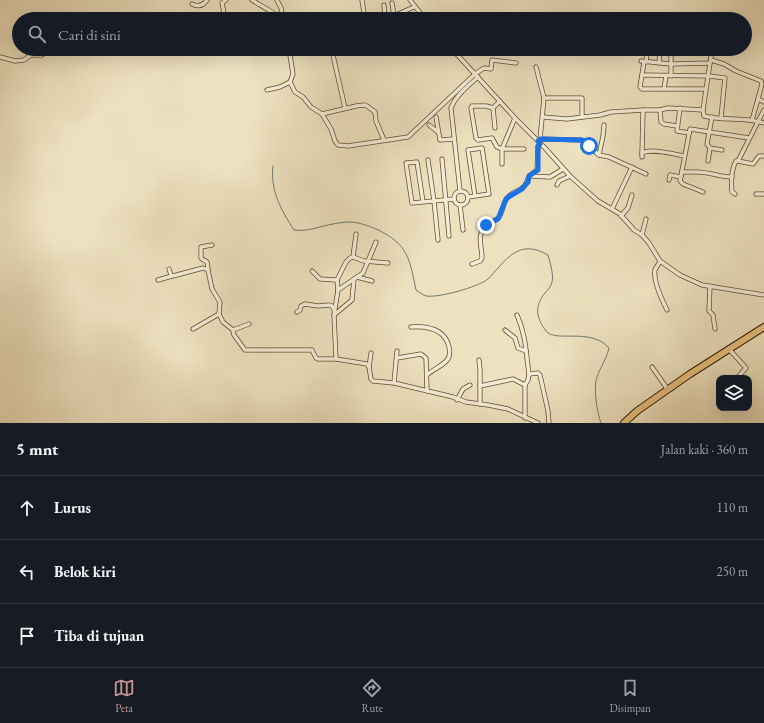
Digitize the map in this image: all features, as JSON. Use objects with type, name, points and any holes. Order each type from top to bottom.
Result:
[{"type":"highway","points":[[624,423],[637,411],[729,348],[764,327]]},
{"type":"street","points":[[192,4],[197,6],[204,4],[207,0]]},
{"type":"street","points":[[224,12],[222,3],[226,0]]},
{"type":"street","points":[[252,0],[272,12]]},
{"type":"street","points":[[277,0],[282,12]]},
{"type":"street","points":[[362,0],[364,12]]},
{"type":"street","points":[[410,0],[419,12]]},
{"type":"street","points":[[384,4],[385,12]]},
{"type":"street","points":[[392,4],[393,12]]},
{"type":"street","points":[[405,12],[414,7]]},
{"type":"street","points":[[0,57],[16,61],[25,60],[29,56]]},
{"type":"street","points":[[267,90],[280,87],[290,82],[293,74],[290,56]]},
{"type":"street","points":[[333,56],[346,108]]},
{"type":"street","points":[[458,56],[514,118],[539,141],[570,176],[593,198],[621,216],[649,243],[660,262],[680,275],[702,285],[764,295]]},
{"type":"street","points":[[645,56],[641,88],[706,89]]},
{"type":"street","points":[[659,63],[660,56]]},
{"type":"street","points":[[664,89],[671,64],[671,56]]},
{"type":"street","points":[[710,56],[709,76],[703,110],[704,116],[752,120],[764,123]]},
{"type":"street","points":[[290,82],[295,92],[303,97],[311,107],[322,114],[338,145],[352,146],[408,137],[484,68],[491,69],[491,61],[494,59],[516,62]]},
{"type":"street","points":[[644,62],[671,64],[710,62],[724,64],[736,71],[761,81],[762,84],[752,120]]},
{"type":"street","points":[[472,264],[480,261],[482,258],[480,238],[486,225],[498,219],[506,199],[522,189],[528,182],[529,176],[538,170],[538,146],[543,117],[544,98],[536,67]]},
{"type":"street","points":[[460,191],[451,108],[459,94],[476,75]]},
{"type":"street","points":[[642,76],[709,76],[725,79],[721,118]]},
{"type":"street","points":[[544,98],[582,98],[582,118]]},
{"type":"street","points":[[758,99],[764,102]]},
{"type":"street","points":[[493,108],[500,101]]},
{"type":"street","points":[[322,114],[364,105],[375,112],[376,121],[384,140]]},
{"type":"street","points":[[493,108],[472,106],[474,133],[477,139],[491,138],[494,140],[497,147],[502,149],[524,149]]},
{"type":"street","points":[[493,108],[495,128]]},
{"type":"street","points":[[543,117],[582,118],[611,112],[660,110],[668,108],[703,110]]},
{"type":"street","points":[[680,108],[677,131],[688,133]]},
{"type":"street","points":[[643,110],[642,155],[646,151],[684,156]]},
{"type":"street","points":[[660,110],[661,122],[664,124],[677,126]]},
{"type":"street","points":[[735,194],[732,192],[734,165],[736,161],[738,161],[764,110]]},
{"type":"street","points":[[436,117],[440,140],[454,140]]},
{"type":"street","points":[[708,161],[710,148],[707,144],[712,117]]},
{"type":"street","points":[[502,164],[502,149],[514,118]]},
{"type":"street","points":[[429,125],[438,132]]},
{"type":"street","points":[[599,155],[604,125]]},
{"type":"street","points":[[703,192],[681,182],[684,156],[690,129],[749,138]]},
{"type":"street","points":[[539,141],[586,141],[591,149],[599,155],[609,157],[646,174]]},
{"type":"street","points":[[468,197],[475,196],[489,194],[482,148],[468,150],[475,196]]},
{"type":"street","points":[[710,148],[722,150]]},
{"type":"street","points":[[738,161],[753,164],[759,156],[764,156]]},
{"type":"street","points":[[442,159],[449,236]]},
{"type":"street","points":[[428,160],[438,240]]},
{"type":"street","points":[[423,202],[418,162],[406,163],[412,203],[446,200],[454,199]]},
{"type":"street","points":[[612,209],[632,167]]},
{"type":"street","points":[[529,176],[550,177],[563,169]]},
{"type":"street","points":[[682,172],[696,172],[732,177]]},
{"type":"street","points":[[668,180],[670,175],[681,177]]},
{"type":"street","points":[[557,185],[560,181],[570,176]]},
{"type":"street","points":[[460,191],[465,193],[468,197]]},
{"type":"street","points":[[460,191],[455,194],[454,199],[456,204],[460,205],[466,203],[468,197]]},
{"type":"street","points":[[756,194],[764,194]]},
{"type":"street","points":[[621,216],[628,208],[632,195]]},
{"type":"street","points":[[460,205],[463,230]]},
{"type":"street","points":[[642,236],[646,219]]},
{"type":"street","points":[[353,257],[356,234]]},
{"type":"street","points":[[338,290],[363,273],[369,262],[376,242]]},
{"type":"street","points":[[212,245],[201,247],[201,258],[206,259],[208,262],[212,289],[220,302],[219,314],[224,322],[233,330],[244,349],[312,350],[318,359],[336,359],[367,364],[369,367]]},
{"type":"street","points":[[336,359],[334,310],[338,290],[337,280],[346,262],[353,257],[369,262],[388,263]]},
{"type":"street","points":[[660,262],[655,269],[655,278],[661,300],[667,310]]},
{"type":"street","points":[[158,280],[203,268],[208,270]]},
{"type":"street","points":[[169,269],[172,276]]},
{"type":"street","points":[[312,271],[320,279],[337,280]]},
{"type":"street","points":[[356,278],[372,281]]},
{"type":"street","points":[[334,315],[352,300],[356,278]]},
{"type":"street","points":[[710,286],[709,311],[714,315],[715,329]]},
{"type":"street","points":[[297,312],[300,310],[301,306],[305,304],[318,306],[329,305],[332,306],[334,310]]},
{"type":"street","points":[[193,329],[219,314]]},
{"type":"street","points":[[517,315],[523,328],[529,374],[525,385],[526,418]]},
{"type":"street","points":[[233,330],[249,324]]},
{"type":"street","points":[[411,327],[416,326],[439,331],[444,335],[448,343],[450,352],[445,363],[428,374]]},
{"type":"street","points":[[505,330],[514,338],[518,348],[526,351]]},
{"type":"street","points":[[729,348],[746,368],[740,375]]},
{"type":"street","points":[[394,383],[397,350]]},
{"type":"street","points":[[371,353],[369,367],[372,380],[394,383],[453,397],[457,400],[466,402],[508,409],[538,423]]},
{"type":"street","points":[[397,358],[410,355],[423,355],[426,358],[428,391]]},
{"type":"street","points":[[479,360],[481,394],[480,404]]},
{"type":"street","points":[[652,367],[668,391]]},
{"type":"street","points":[[529,374],[538,373],[540,375],[548,406],[549,423]]},
{"type":"street","points":[[480,386],[513,379],[525,385]]},
{"type":"street","points":[[457,400],[463,389],[470,385]]},
{"type":"street","points":[[481,394],[486,393]]},
{"type":"waterway","points":[[273,166],[273,183],[275,192],[281,207],[294,230],[309,230],[343,222],[363,224],[379,230],[399,244],[406,253],[413,274],[416,290],[426,296],[449,294],[483,282],[489,278],[509,257],[520,250],[533,249],[548,255],[552,270],[552,282],[538,306],[538,315],[543,327],[546,331],[557,336],[593,338],[609,348],[597,377],[595,387],[598,413],[601,423]]},
{"type":"route","points":[[486,225],[498,219],[506,199],[522,189],[528,182],[529,176],[538,170],[538,145],[540,144],[538,141],[540,139],[581,140],[586,141],[589,146]]}]
